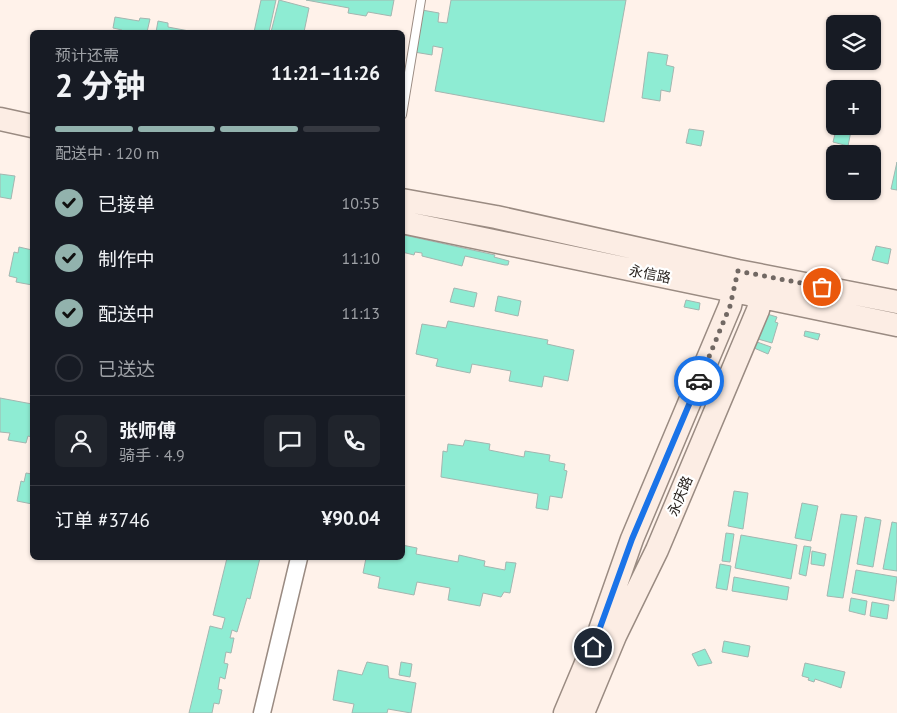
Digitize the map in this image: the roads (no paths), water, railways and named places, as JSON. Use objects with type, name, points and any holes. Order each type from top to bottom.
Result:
[{"type":"street","points":[[0,119],[30,126]]},
{"type":"street","points":[[0,133],[30,140]]},
{"type":"street","name":"永信路","points":[[405,201],[496,217],[764,286],[897,325]]},
{"type":"street","name":"永信路","points":[[405,223],[634,272],[736,280]]},
{"type":"street","name":"永庆路","points":[[565,713],[600,630],[632,539],[730,306],[736,280]]},
{"type":"street","name":"永信路","points":[[764,286],[897,302]]},
{"type":"street","name":"永庆路","points":[[583,713],[615,636],[657,550],[758,310],[764,286]]},
{"type":"street","points":[[262,713],[299,560]]},
{"type":"lane","points":[[405,97],[421,0]]}]
